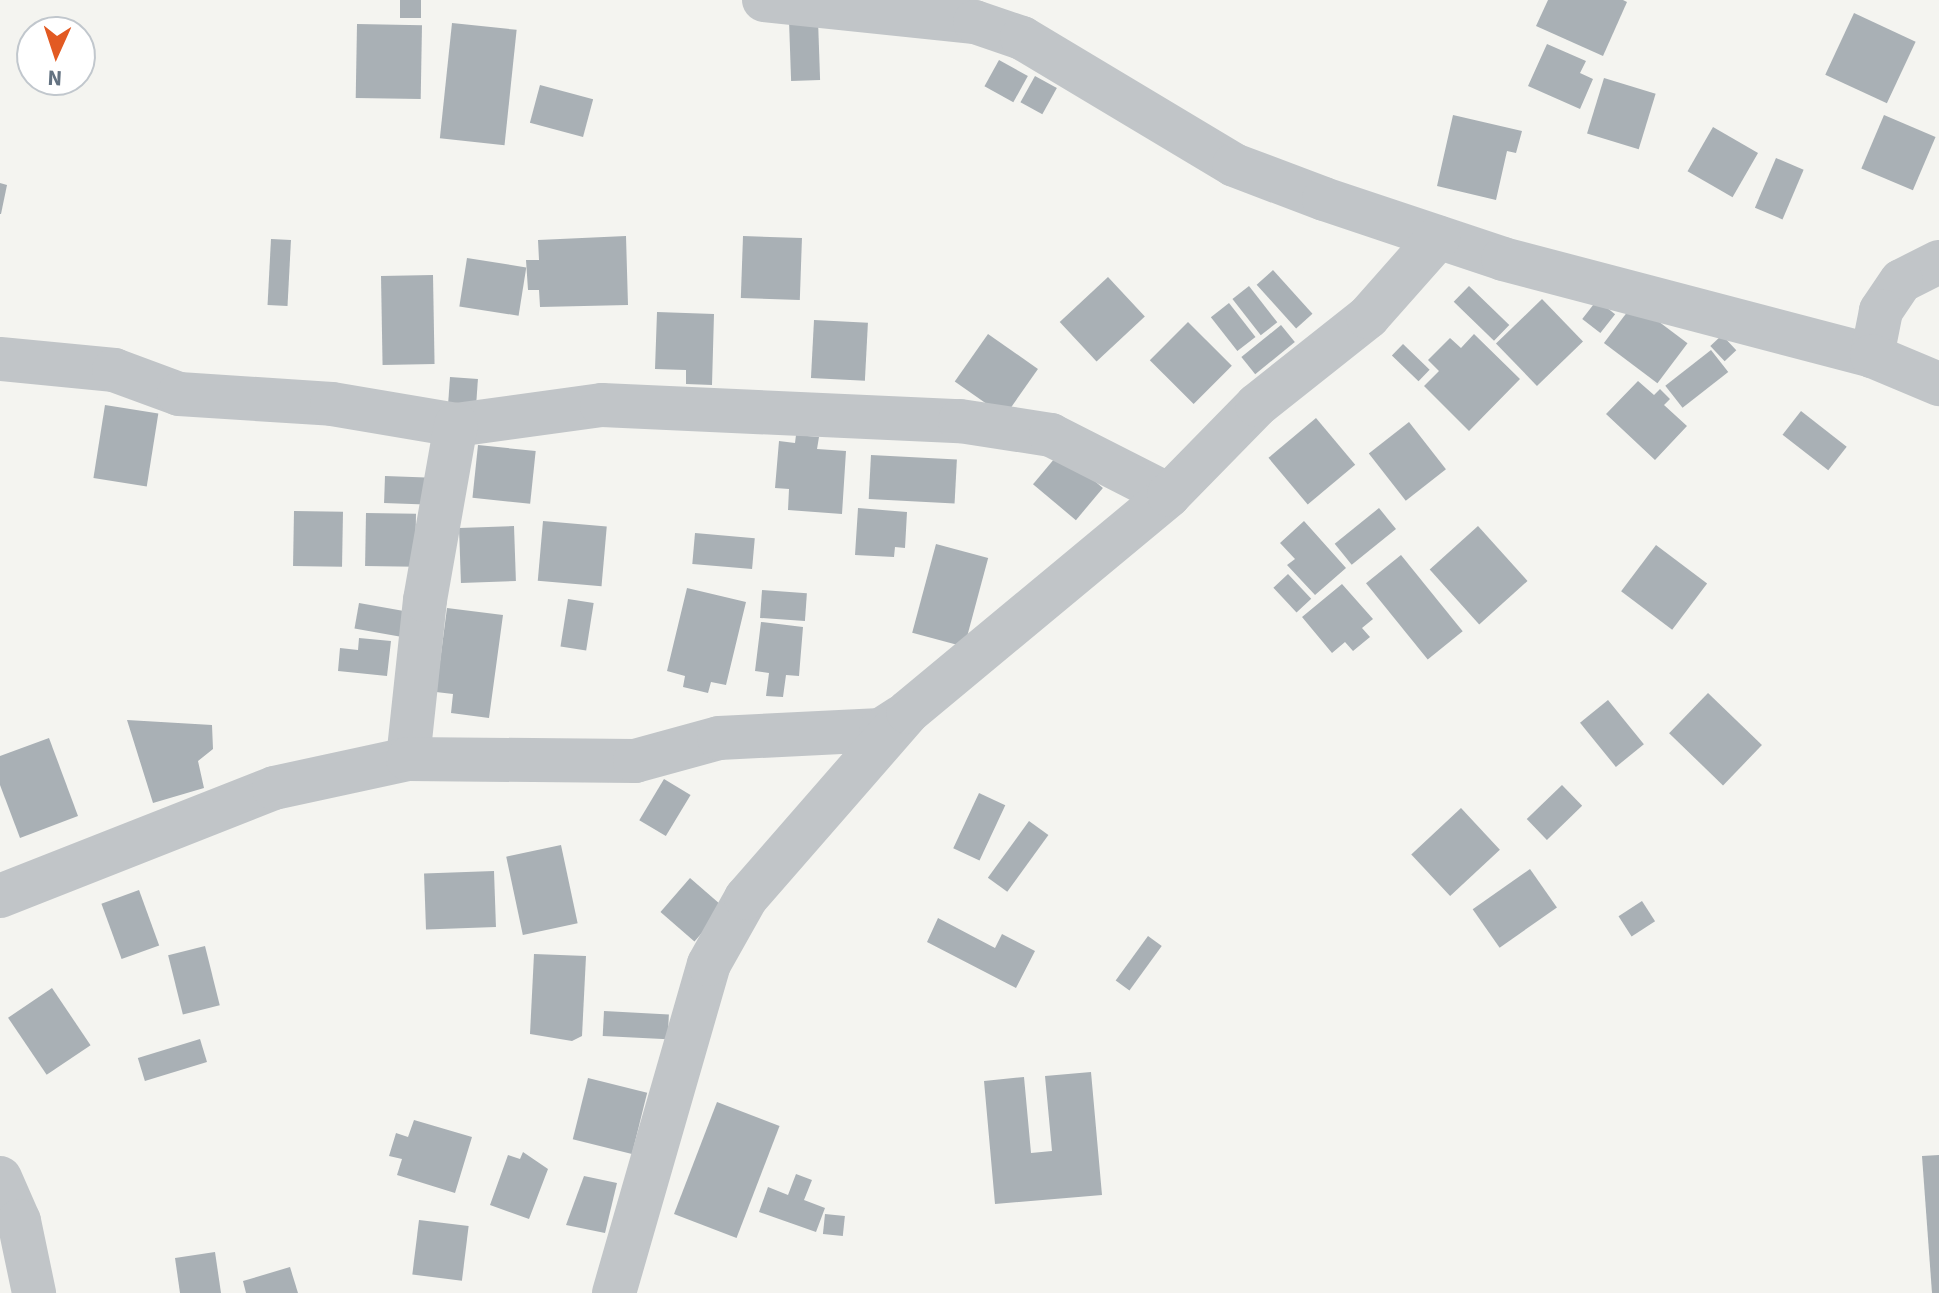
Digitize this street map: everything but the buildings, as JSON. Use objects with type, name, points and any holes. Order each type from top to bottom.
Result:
[{"type":"street","points":[[764,0],[925,13],[1022,38],[1234,165],[1438,238],[1872,356],[1939,384]]},
{"type":"street","points":[[0,896],[274,788],[408,759],[635,761],[719,738],[881,730],[908,712],[1169,495],[1257,405],[1368,317],[1438,238]]},
{"type":"street","points":[[1872,356],[1881,311],[1901,281],[1939,262]]},
{"type":"street","points":[[0,359],[114,370],[179,394],[332,404],[456,425],[602,405],[960,421],[1051,435],[1169,495]]},
{"type":"street","points":[[408,759],[425,600],[456,425]]},
{"type":"street","points":[[614,1293],[709,964],[746,898],[908,712]]},
{"type":"street","points":[[0,1178],[19,1221],[34,1293]]}]
